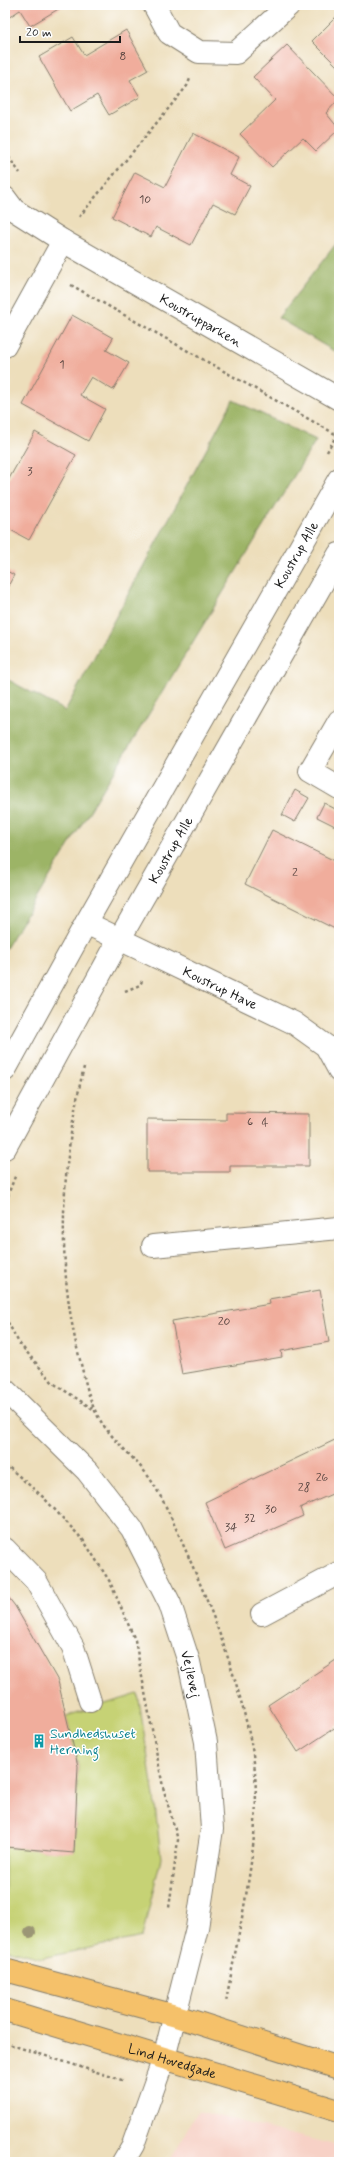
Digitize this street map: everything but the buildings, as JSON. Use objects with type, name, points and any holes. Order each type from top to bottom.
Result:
[{"type":"main road","points":[[5,1970],[176,2016],[339,2068]]},
{"type":"main road","name":"Lind Hovedgade","points":[[5,2010],[339,2111]]},
{"type":"street","points":[[154,5],[169,33],[199,52],[236,53],[289,5]]},
{"type":"street","name":"Koustrupparken","points":[[5,198],[14,210],[63,241],[339,399]]},
{"type":"street","points":[[5,346],[63,241]]},
{"type":"street","name":"Koustrup Alle","points":[[5,1070],[86,923],[339,479]]},
{"type":"street","name":"Koustrup Alle","points":[[5,1148],[119,940],[339,554]]},
{"type":"street","points":[[339,721],[310,771],[339,788]]},
{"type":"street","name":"Koustrup Have","points":[[86,923],[155,958],[294,1023],[326,1046],[339,1070]]},
{"type":"street","points":[[153,1246],[339,1228]]},
{"type":"street","name":"Vejlevej","points":[[5,1390],[87,1471],[132,1529],[170,1604],[189,1662],[206,1742],[212,1829],[197,1928],[176,2016],[164,2058],[132,2145],[123,2162]]},
{"type":"street","points":[[5,1549],[36,1581],[73,1647],[90,1701]]},
{"type":"street","points":[[262,1614],[339,1573]]},
{"type":"path","points":[[63,241],[77,219],[187,86],[199,52]]},
{"type":"path","points":[[47,272],[337,435]]},
{"type":"path","points":[[123,991],[140,985],[155,958]]},
{"type":"path","points":[[85,1062],[68,1142],[62,1232],[70,1323],[88,1391],[96,1411],[101,1421],[153,1483],[167,1509],[210,1604],[233,1673],[251,1740],[257,1800],[250,1865],[221,2030]]},
{"type":"path","points":[[9,1178],[14,1180]]},
{"type":"path","points":[[5,1317],[18,1343],[53,1383],[96,1411]]},
{"type":"path","points":[[5,1464],[43,1497],[84,1541],[110,1582],[135,1640],[163,1787],[178,1840],[168,1911]]},
{"type":"path","points":[[5,2043],[152,2090]]},
{"type":"path","points":[[122,2080],[133,2049]]},
{"type":"shaded area","points":[[198,2111],[339,2146],[339,2162],[169,2162]]},
{"type":"green space","points":[[339,240],[339,354],[278,318]]},
{"type":"green space","points":[[233,400],[316,440],[5,950],[5,678],[65,711]]},
{"type":"green space","points":[[138,1694],[154,1797],[161,1858],[142,1937],[42,1958],[5,1949],[5,1847],[74,1852],[78,1766],[66,1716]]},
{"type":"place","name":"Sundhedshuset Herning","points":[[39,1741]]}]
